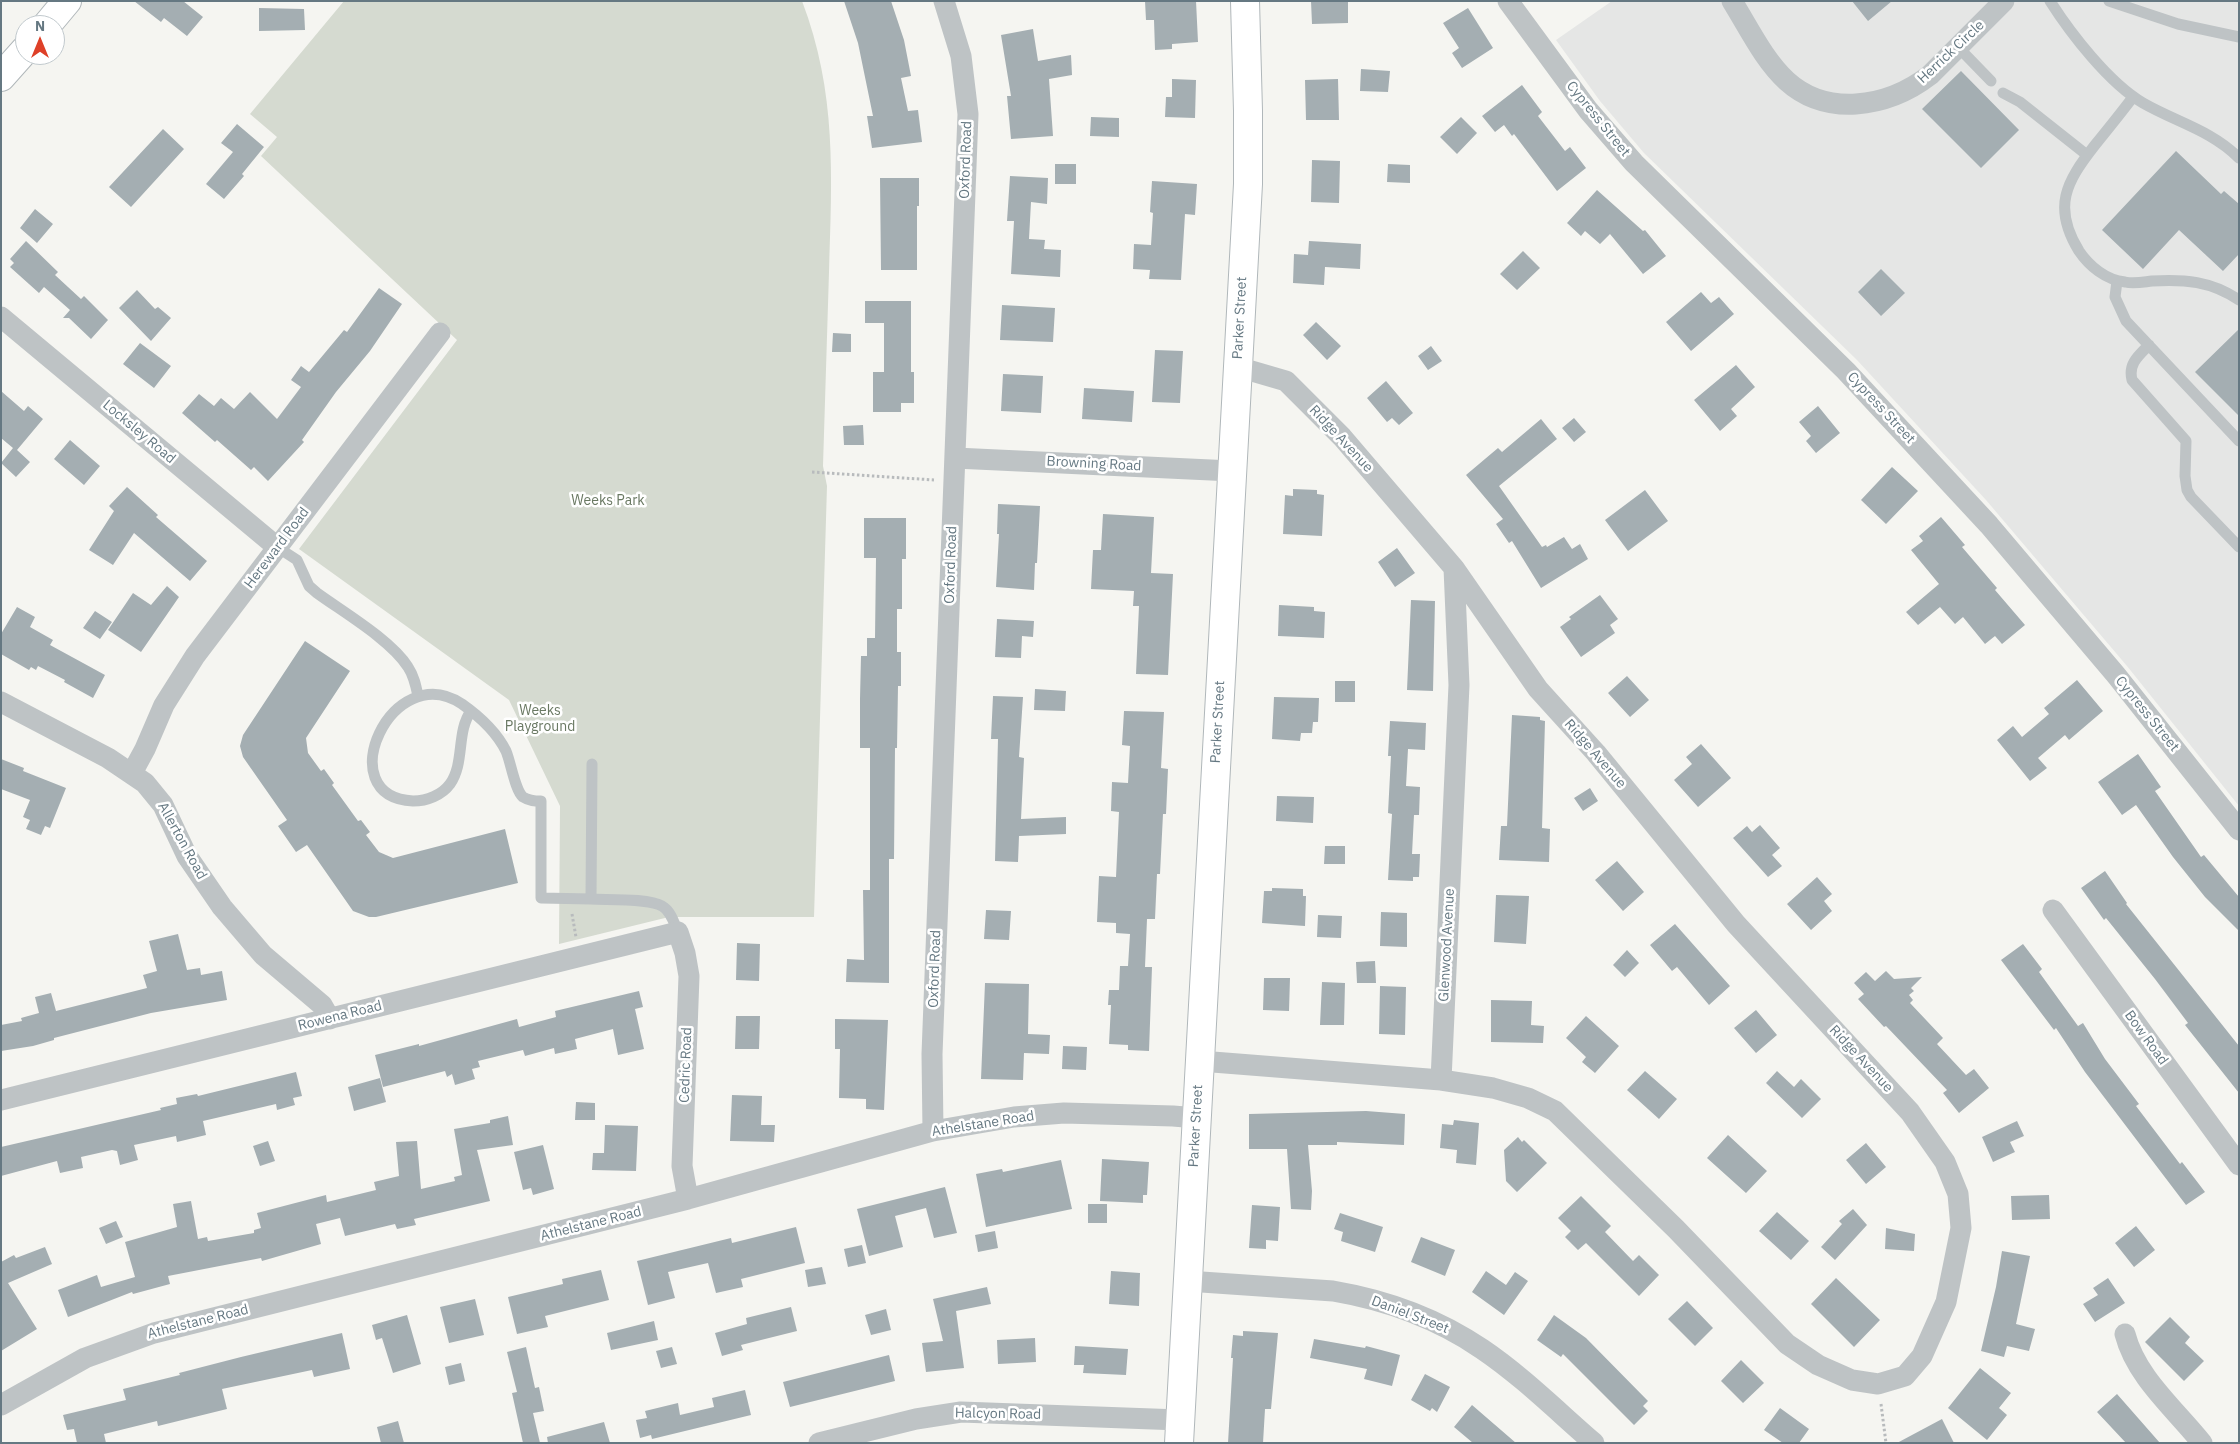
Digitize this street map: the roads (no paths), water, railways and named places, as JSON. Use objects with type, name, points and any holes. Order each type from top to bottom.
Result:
[{"type":"main road","points":[[55,15],[67,1]]},
{"type":"main road","name":"Parker Street","points":[[1179,1432],[1248,168],[1245,1]]},
{"type":"main road","points":[[1,77],[15,61]]},
{"type":"street","name":"Oxford Road","points":[[933,1132],[932,1054],[968,114],[961,56],[944,1]]},
{"type":"street","name":"Cypress Street","points":[[1508,1],[1588,110],[1634,163],[1846,371],[1989,525],[2116,675],[2239,830]]},
{"type":"street","name":"Herrick Circle","points":[[1732,1],[1754,39],[1788,82],[1806,96],[1826,102],[1862,103],[1895,96],[1918,84],[2004,1]]},
{"type":"street","name":"Locksley Road","points":[[1,317],[277,547]]},
{"type":"street","name":"Hereward Road","points":[[132,773],[146,749],[164,705],[195,656],[440,333]]},
{"type":"street","name":"Ridge Avenue","points":[[1238,367],[1286,381],[1342,437],[1454,568],[1538,689],[1596,754],[1736,924],[1910,1112],[1945,1162],[1958,1194],[1961,1228],[1946,1302],[1922,1356],[1905,1376],[1878,1384],[1852,1380],[1818,1365],[1787,1344],[1676,1229],[1554,1111],[1528,1098],[1492,1088],[1441,1080]]},
{"type":"street","name":"Browning Road","points":[[955,458],[1232,471]]},
{"type":"street","name":"Glenwood Avenue","points":[[1441,1080],[1459,685],[1454,568]]},
{"type":"street","name":"Allerton Road","points":[[1,702],[108,758],[132,773],[155,793],[164,805],[188,856],[222,907],[263,955],[322,1004],[330,1019]]},
{"type":"street","name":"Bow Road","points":[[2052,910],[2239,1165]]},
{"type":"street","name":"Rowena Road","points":[[1,1100],[678,932]]},
{"type":"street","name":"Cedric Road","points":[[678,932],[686,953],[689,976],[682,1166],[688,1199]]},
{"type":"street","points":[[1200,1061],[1441,1080]]},
{"type":"street","name":"Athelstane Road","points":[[1,1405],[78,1361],[130,1340],[688,1199],[933,1132],[1014,1118],[1064,1113],[1197,1118]]},
{"type":"street","name":"Daniel Street","points":[[1188,1281],[1333,1291],[1369,1299],[1407,1311],[1447,1328],[1484,1350],[1594,1443]]},
{"type":"street","points":[[2125,1334],[2129,1348],[2141,1370],[2202,1443]]},
{"type":"street","name":"Halcyon Road","points":[[819,1443],[924,1417],[961,1412],[1179,1432]]},
{"type":"lane","points":[[2050,1],[2086,49],[2133,97],[2214,137],[2239,158]]},
{"type":"lane","points":[[2109,1],[2178,24],[2239,37]]},
{"type":"lane","points":[[1958,47],[1991,81]]},
{"type":"lane","points":[[2003,93],[2020,102],[2087,155]]},
{"type":"lane","points":[[2133,97],[2087,155],[2068,185],[2063,207],[2064,218],[2072,240],[2082,255],[2099,272],[2117,281],[2126,283],[2175,280],[2196,281],[2214,286],[2239,300]]},
{"type":"lane","points":[[2117,281],[2115,297],[2121,313],[2239,441]]},
{"type":"lane","points":[[2149,345],[2137,356],[2132,364],[2130,372],[2132,380],[2186,441],[2185,484],[2191,496],[2239,547]]},
{"type":"lane","points":[[277,547],[297,560],[309,586],[388,645],[402,659],[413,676],[418,696]]},
{"type":"lane","points":[[470,711],[465,723],[457,763],[450,783],[436,796],[427,800],[416,801],[397,798],[381,787],[372,771],[372,754],[382,730],[395,711],[401,705],[418,696],[441,696],[454,699],[470,711],[489,728],[505,750],[516,778],[517,787],[522,796],[532,801],[541,801],[541,898],[644,902],[663,906],[670,913],[678,932]]},
{"type":"lane","points":[[591,899],[592,764]]},
{"type":"park label","name":"Weeks Park","points":[[608,501]]},
{"type":"park label","name":"Weeks Playground","points":[[540,720]]}]
